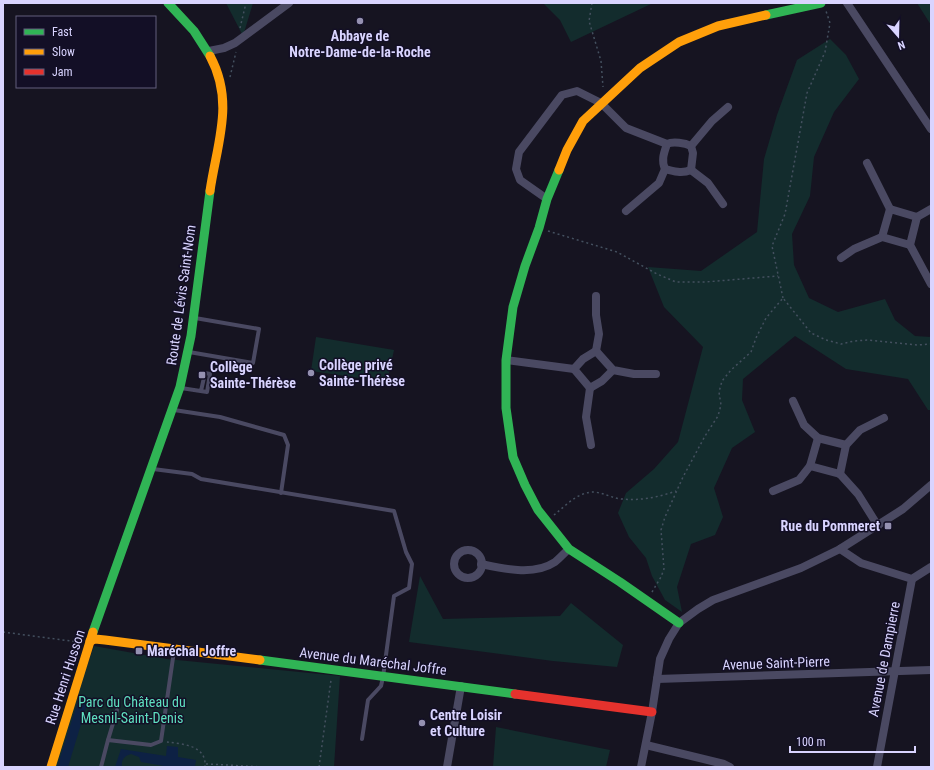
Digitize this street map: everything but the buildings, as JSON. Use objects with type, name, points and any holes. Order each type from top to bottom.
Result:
[{"type":"street","name":"Route de Lévis Saint-Nom","points":[[107,596],[180,388],[188,352],[210,186],[215,163],[223,106],[222,87],[218,72],[209,52],[188,24],[168,3]]},
{"type":"street","points":[[209,52],[235,43],[289,3]]},
{"type":"street","points":[[847,3],[931,129]]},
{"type":"street","points":[[679,624],[647,600],[569,549],[538,510],[513,457],[506,408],[506,360],[513,306],[547,199],[567,150],[583,121],[601,103],[640,68],[679,42],[718,26],[823,6]]},
{"type":"street","points":[[547,199],[520,180],[516,169],[519,152],[562,95],[577,91],[601,103],[626,128],[667,144],[670,142],[687,144],[691,146]]},
{"type":"street","points":[[691,146],[712,121],[728,107]]},
{"type":"street","points":[[667,144],[663,155],[662,164],[665,169],[684,173],[691,170]]},
{"type":"street","points":[[691,146],[693,153],[691,170]]},
{"type":"street","points":[[867,163],[890,209],[882,237]]},
{"type":"street","points":[[626,211],[659,183],[665,169]]},
{"type":"street","points":[[691,170],[708,183],[723,204]]},
{"type":"street","points":[[890,209],[917,217]]},
{"type":"street","points":[[931,209],[917,217],[910,245],[931,284]]},
{"type":"street","points":[[841,258],[854,249],[882,237],[910,245]]},
{"type":"street","points":[[574,369],[583,359],[596,351],[599,334],[596,315],[596,296]]},
{"type":"street","points":[[596,351],[613,370],[634,374],[656,374]]},
{"type":"street","points":[[506,360],[574,369],[590,388],[586,417],[591,445]]},
{"type":"street","points":[[590,388],[602,382],[613,370]]},
{"type":"street","points":[[793,401],[804,425],[818,438],[846,445]]},
{"type":"street","points":[[840,474],[846,445],[860,430],[884,418]]},
{"type":"street","points":[[773,491],[799,480],[810,466],[818,438]]},
{"type":"street","points":[[810,466],[840,474],[858,494],[878,526]]},
{"type":"street","points":[[641,767],[652,712],[660,659],[669,639],[679,624],[698,609],[714,600],[801,568],[840,549],[903,509],[931,485]]},
{"type":"street","points":[[482,564],[506,569],[531,570],[542,568],[554,562],[569,549]]},
{"type":"street","points":[[840,549],[861,563],[912,579],[931,567]]},
{"type":"street","name":"Avenue de Dampierre","points":[[877,767],[912,579]]},
{"type":"street","name":"Rue Henri Husson","points":[[51,767],[86,642],[107,596]]},
{"type":"street","name":"Avenue du Maréchal Joffre","points":[[86,642],[95,639],[652,712]]},
{"type":"street","name":"Avenue Saint-Pierre","points":[[657,679],[931,670]]},
{"type":"street","points":[[447,767],[461,686]]},
{"type":"street","points":[[646,745],[724,764],[730,767]]},
{"type":"lane","points":[[188,352],[253,363],[259,329],[193,318]]},
{"type":"lane","points":[[180,388],[206,392],[210,374],[205,373],[201,391]]},
{"type":"lane","points":[[173,410],[220,417],[284,435],[288,444],[281,493]]},
{"type":"lane","points":[[152,469],[192,474],[201,479],[394,511],[406,552],[412,564],[409,588],[394,596],[384,677],[381,686],[368,700],[362,739]]},
{"type":"lane","points":[[108,740],[151,745],[161,741],[174,650]]},
{"type":"lane","points":[[101,767],[117,710]]},
{"type":"path","points":[[592,3],[589,21],[598,48],[602,69],[603,91],[601,103]]},
{"type":"path","points":[[823,6],[830,23],[825,52],[807,93],[785,214],[772,246],[783,298],[811,333],[826,340],[841,344],[868,340],[918,345],[931,344]]},
{"type":"path","points":[[539,228],[617,252],[657,274],[676,282],[705,282],[778,276]]},
{"type":"path","points":[[647,600],[661,577],[664,569],[661,530],[665,517],[676,491],[705,436],[718,416],[721,405],[719,392],[722,380],[750,352],[766,318],[783,298]]},
{"type":"path","points":[[546,520],[572,500],[584,493],[600,492],[625,500],[650,498],[676,491]]},
{"type":"path","points":[[3,632],[86,642]]},
{"type":"path","points":[[319,767],[332,670]]},
{"type":"path","points":[[161,741],[189,745],[201,752],[206,766],[264,767]]},
{"type":"green space","points":[[226,3],[253,3],[243,36]]},
{"type":"green space","points":[[543,3],[653,3],[571,42],[560,20]]},
{"type":"green space","points":[[917,3],[931,3],[931,25]]},
{"type":"green space","points":[[830,39],[846,55],[859,79],[834,112],[814,157],[810,196],[792,234],[794,265],[809,298],[838,312],[885,299],[895,320],[915,336],[931,337],[931,410],[928,410],[908,379],[846,369],[795,336],[743,379],[742,400],[755,432],[732,448],[714,488],[723,517],[715,535],[691,544],[677,587],[682,612],[665,600],[652,576],[646,558],[629,537],[618,513],[626,493],[654,469],[678,442],[703,347],[664,307],[648,267],[701,271],[757,232],[764,159],[777,115],[797,60]]},
{"type":"green space","points":[[316,337],[394,350],[387,382],[311,371]]},
{"type":"green space","points":[[420,576],[443,619],[560,616],[571,603],[623,645],[617,667],[553,661],[409,642]]},
{"type":"green space","name":"Parc du Château du Mesnil-Saint-Denis","points":[[94,646],[167,659],[340,676],[334,767],[51,767]]},
{"type":"green space","points":[[496,727],[610,750],[606,767],[493,767]]},
{"type":"water","points":[[80,695],[89,698],[68,767],[57,767]]},
{"type":"water","points":[[167,746],[178,747],[178,757],[196,760],[195,767],[170,767],[141,762],[139,757],[131,754],[126,756],[122,762],[122,767],[115,767],[121,749],[166,756]]},
{"type":"traffic: fast","points":[[168,3],[194,31],[210,56]]},
{"type":"traffic: fast","points":[[766,15],[821,3]]},
{"type":"traffic: fast","points":[[559,170],[547,199],[513,307],[506,360],[506,408],[513,457],[538,510],[569,549],[679,623]]},
{"type":"traffic: fast","points":[[93,632],[180,387],[191,336],[210,191]]},
{"type":"traffic: fast","points":[[260,660],[515,694]]},
{"type":"traffic: slow","points":[[559,170],[567,150],[583,121],[640,68],[679,42],[718,26],[766,15]]},
{"type":"traffic: slow","points":[[210,56],[222,90],[223,106],[220,139],[210,191]]},
{"type":"traffic: slow","points":[[51,767],[93,632]]},
{"type":"traffic: slow","points":[[90,641],[95,639],[105,640],[260,660]]},
{"type":"traffic: jam","points":[[515,694],[652,712]]},
{"type":"place","name":"Abbaye de Notre-Dame-de-la-Roche","points":[[360,21]]},
{"type":"place","name":"Collège privé Sainte-Thérèse","points":[[311,373]]},
{"type":"place","name":"Collège Sainte-Thérèse","points":[[202,375]]},
{"type":"place","name":"Rue du Pommeret","points":[[888,526]]},
{"type":"place","name":"Maréchal Joffre","points":[[139,651]]},
{"type":"place","name":"Centre Loisir et Culture","points":[[422,723]]}]
